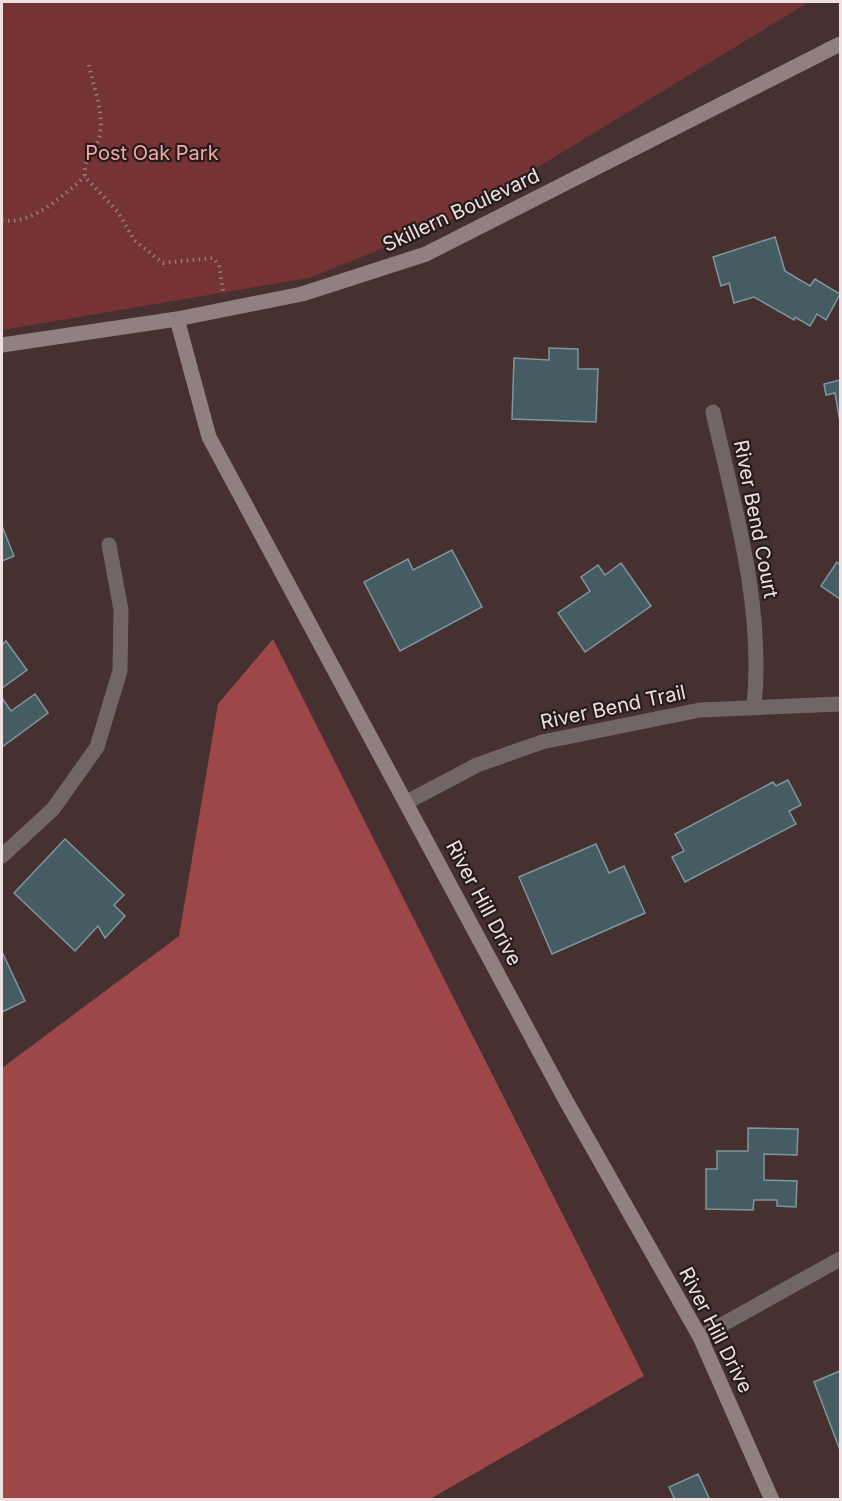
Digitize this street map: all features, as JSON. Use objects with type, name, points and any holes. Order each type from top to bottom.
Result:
[{"type":"street","name":"Skillern Boulevard","points":[[2,345],[177,319],[302,294],[426,254],[840,44]]},
{"type":"street","name":"River Hill Drive","points":[[177,319],[209,437],[565,1099],[700,1337],[772,1500]]},
{"type":"street","name":"River Bend Court","points":[[713,412],[751,581],[757,674],[754,707]]},
{"type":"street","points":[[2,856],[53,809],[97,747],[120,670],[121,610],[109,545]]},
{"type":"street","name":"River Bend Trail","points":[[407,802],[477,765],[543,742],[700,710],[840,704]]},
{"type":"street","points":[[700,1337],[840,1259]]},
{"type":"path","points":[[2,220],[18,222],[49,205],[85,177],[87,156],[100,138],[102,120],[89,64]]},
{"type":"path","points":[[85,177],[118,212],[134,240],[164,263],[213,258],[219,265],[225,310]]},
{"type":"green space","name":"Post Oak Park","points":[[2,2],[809,2],[446,223],[309,278],[2,330]]},
{"type":"shaded area","points":[[273,639],[644,1376],[430,1499],[2,1499],[2,1068],[179,936],[218,704]]},
{"type":"building","points":[[775,237],[785,271],[810,286],[815,279],[840,294],[826,320],[817,314],[810,326],[795,317],[794,320],[754,297],[734,303],[729,283],[721,286],[713,257]]},
{"type":"building","points":[[549,348],[578,349],[578,369],[598,369],[596,422],[512,419],[514,358],[549,360]]},
{"type":"building","points":[[840,380],[840,422],[835,393],[826,395],[824,384]]},
{"type":"building","points":[[2,526],[14,556],[2,561]]},
{"type":"building","points":[[452,550],[482,607],[400,651],[364,582],[408,559],[413,570]]},
{"type":"building","points":[[837,562],[840,565],[840,599],[821,586]]},
{"type":"building","points":[[621,563],[651,606],[585,652],[558,613],[590,591],[581,577],[598,565],[605,575]]},
{"type":"building","points":[[6,641],[27,670],[2,688],[2,645]]},
{"type":"building","points":[[35,694],[48,713],[2,747],[2,698],[11,711]]},
{"type":"building","points":[[788,780],[801,805],[789,811],[796,824],[685,882],[672,857],[684,851],[675,834],[773,782],[776,786]]},
{"type":"building","points":[[65,839],[124,895],[114,905],[125,916],[105,938],[98,926],[75,951],[14,893]]},
{"type":"building","points":[[596,844],[609,873],[624,866],[645,913],[552,954],[519,877]]},
{"type":"building","points":[[2,955],[25,1001],[2,1012]]},
{"type":"building","points":[[748,1128],[798,1129],[797,1155],[764,1154],[764,1180],[797,1181],[796,1207],[777,1206],[777,1200],[754,1200],[753,1210],[706,1209],[706,1169],[717,1169],[717,1151],[748,1151]]},
{"type":"building","points":[[840,1371],[840,1450],[814,1382]]},
{"type":"building","points":[[698,1474],[710,1500],[675,1500],[669,1487]]}]
